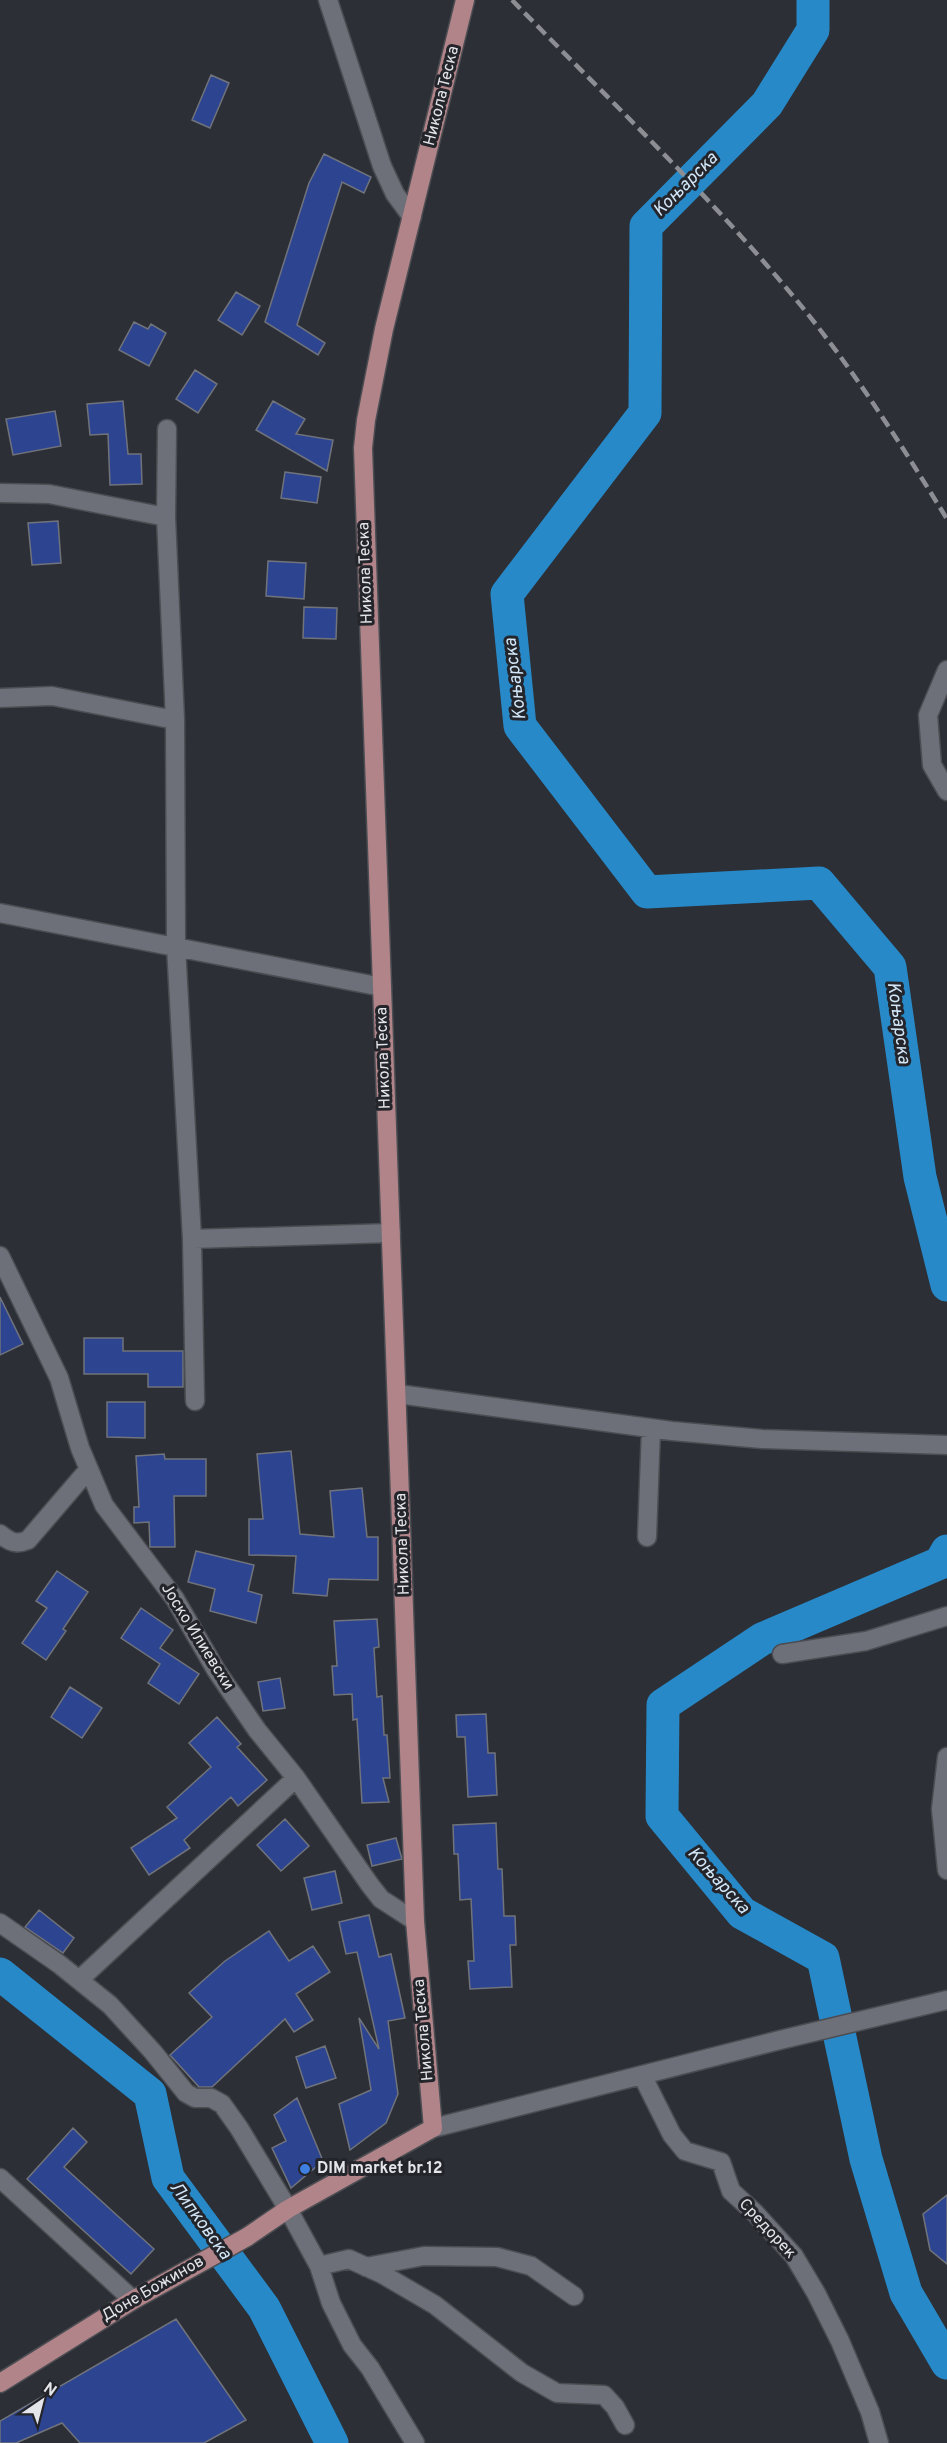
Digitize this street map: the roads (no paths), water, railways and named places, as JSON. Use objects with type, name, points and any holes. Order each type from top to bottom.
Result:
[{"type":"main road","name":"Никола Теска","points":[[433,2128],[415,1921],[363,448],[366,420],[384,329],[465,0]]},
{"type":"main road","name":"Доне Божинов","points":[[0,2383],[133,2300],[247,2237],[288,2209],[433,2128]]},
{"type":"street","points":[[328,0],[382,166],[395,194],[412,217]]},
{"type":"street","points":[[167,429],[166,517],[175,720],[176,946],[192,1239],[195,1401]]},
{"type":"street","points":[[0,493],[49,494],[166,517]]},
{"type":"street","points":[[947,670],[928,715],[932,765],[947,791]]},
{"type":"street","points":[[0,698],[52,696],[175,720]]},
{"type":"street","points":[[0,913],[382,987]]},
{"type":"street","points":[[192,1239],[391,1233]]},
{"type":"street","name":"Јоско Илиевски","points":[[0,1256],[59,1378],[88,1470],[104,1505],[175,1599],[216,1670],[257,1730],[296,1778],[341,1846],[381,1899],[415,1921]]},
{"type":"street","points":[[398,1394],[651,1429],[762,1439],[947,1445]]},
{"type":"street","points":[[647,1537],[651,1429]]},
{"type":"street","points":[[0,1534],[11,1542],[19,1544],[28,1540],[88,1470]]},
{"type":"street","points":[[782,1654],[866,1641],[947,1616]]},
{"type":"street","points":[[947,1757],[941,1809],[947,1870]]},
{"type":"street","points":[[79,1980],[296,1778]]},
{"type":"street","points":[[0,1923],[110,2005],[153,2052],[186,2093],[195,2098],[211,2098],[222,2104],[288,2209],[319,2266],[342,2328],[370,2368],[415,2443]]},
{"type":"street","points":[[433,2128],[947,2000]]},
{"type":"street","name":"Средорек","points":[[642,2075],[672,2135],[685,2151],[721,2162],[731,2191],[795,2256],[840,2341],[870,2412],[879,2443]]},
{"type":"street","points":[[0,2178],[133,2300]]},
{"type":"street","points":[[366,2267],[424,2256],[497,2257],[531,2266],[574,2296]]},
{"type":"street","points":[[319,2266],[349,2259],[366,2267],[435,2305],[522,2373],[557,2393],[604,2395],[615,2407],[625,2425]]},
{"type":"waterway","name":"Коњарска","points":[[813,0],[813,30],[767,104],[646,226],[645,413],[507,594],[520,726],[647,892],[819,883],[890,967],[920,1177],[947,1285]]},
{"type":"waterway","name":"Коњарска","points":[[947,1551],[940,1563],[762,1639],[663,1705],[662,1816],[742,1913],[823,1958],[866,2159],[906,2293],[947,2363]]},
{"type":"waterway","name":"Липковска","points":[[0,1974],[150,2094],[168,2178],[264,2308],[332,2443]]},
{"type":"railway","points":[[512,0],[663,153],[773,272],[863,388],[947,519]]},
{"type":"place","name":"DIM market br.12","points":[[305,2169]]}]
